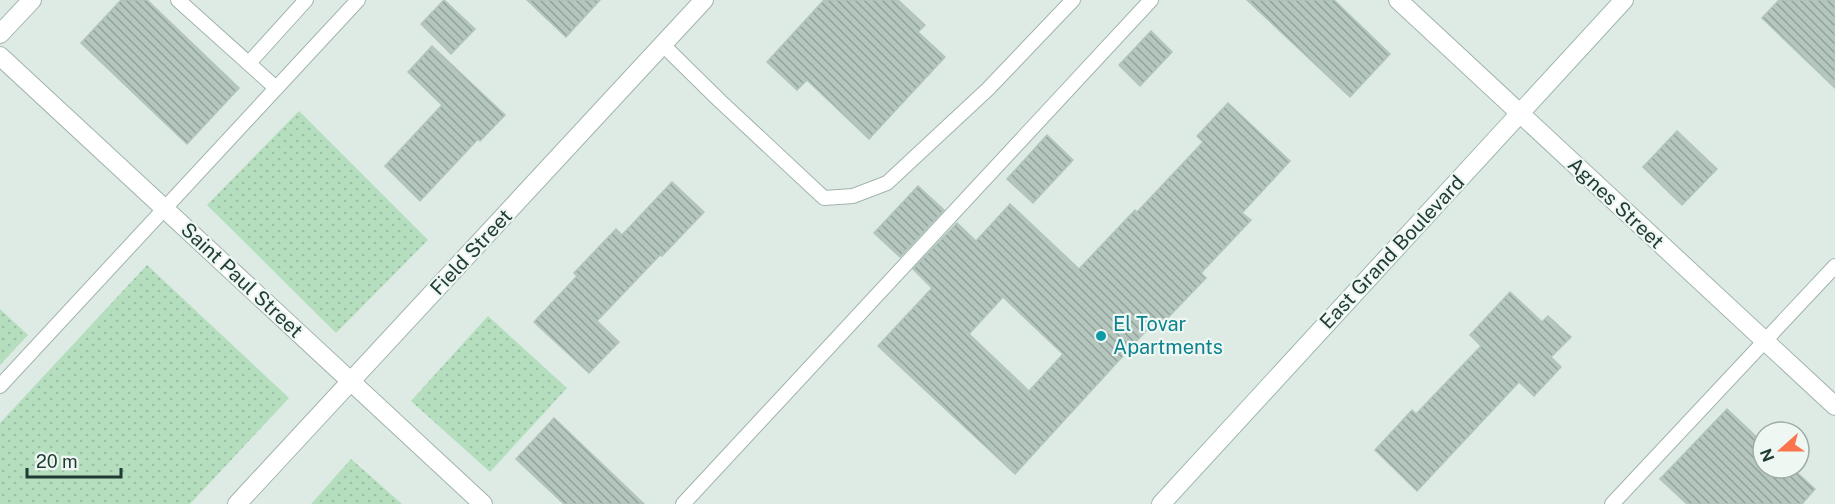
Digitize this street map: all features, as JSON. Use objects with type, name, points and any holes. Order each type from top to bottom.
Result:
[{"type":"street","points":[[0,34],[32,0]]},
{"type":"street","name":"Field Street","points":[[237,504],[704,0]]},
{"type":"street","name":"Agnes Street","points":[[1398,0],[1835,406]]},
{"type":"street","name":"East Grand Boulevard","points":[[1161,504],[1624,0]]},
{"type":"street","name":"Saint Paul Street","points":[[0,56],[483,504]]},
{"type":"lane","points":[[178,0],[276,88]]},
{"type":"lane","points":[[249,63],[306,0]]},
{"type":"lane","points":[[0,386],[358,0]]},
{"type":"lane","points":[[663,45],[824,198],[853,196],[887,183],[988,89],[1073,0]]},
{"type":"lane","points":[[683,504],[1151,0]]},
{"type":"lane","points":[[1612,504],[1835,266]]},
{"type":"green space","points":[[299,111],[428,240],[336,333],[207,205]]},
{"type":"green space","points":[[147,265],[289,398],[190,504],[0,504],[0,423]]},
{"type":"green space","points":[[0,309],[28,335],[0,365]]},
{"type":"green space","points":[[488,316],[567,388],[490,472],[411,401]]},
{"type":"green space","points":[[351,459],[402,504],[311,504]]},
{"type":"building","points":[[121,0],[147,0],[239,88],[187,144],[81,43]]},
{"type":"building","points":[[444,0],[475,29],[451,54],[421,24]]},
{"type":"building","points":[[527,0],[600,0],[566,37]]},
{"type":"building","points":[[824,0],[898,0],[925,25],[918,32],[945,57],[869,139],[807,80],[797,90],[767,62]]},
{"type":"building","points":[[1247,0],[1334,0],[1390,54],[1350,97]]},
{"type":"building","points":[[1779,0],[1835,0],[1835,88],[1762,18]]},
{"type":"building","points":[[1151,31],[1172,52],[1140,86],[1119,65]]},
{"type":"building","points":[[432,46],[505,115],[480,141],[478,139],[420,201],[385,166],[442,105],[408,72]]},
{"type":"building","points":[[1228,103],[1290,161],[1242,213],[1251,220],[1201,273],[1206,278],[1160,326],[1155,321],[1015,474],[878,346],[932,288],[913,269],[957,223],[976,241],[1010,204],[1079,269],[1203,142],[1197,136]],"holes":[[[1003,297],[1063,354],[1029,391],[969,334]]]},
{"type":"building","points":[[1677,131],[1717,169],[1682,205],[1643,167]]},
{"type":"building","points":[[1047,135],[1073,160],[1033,203],[1007,179]]},
{"type":"building","points":[[672,182],[704,212],[597,321],[619,342],[589,373],[534,322],[577,276],[574,273],[616,229],[622,235]]},
{"type":"building","points":[[918,186],[944,210],[900,257],[874,233]]},
{"type":"building","points":[[1510,292],[1542,322],[1548,316],[1571,337],[1551,357],[1561,367],[1534,396],[1519,382],[1417,491],[1375,450],[1412,410],[1416,414],[1481,346],[1470,335]]},
{"type":"building","points":[[1727,409],[1751,432],[1751,480],[1805,480],[1815,489],[1802,504],[1687,504],[1660,479]]},
{"type":"building","points":[[554,418],[644,504],[564,504],[516,459]]},
{"type":"place","name":"El Tovar Apartments","points":[[1101,336]]}]
